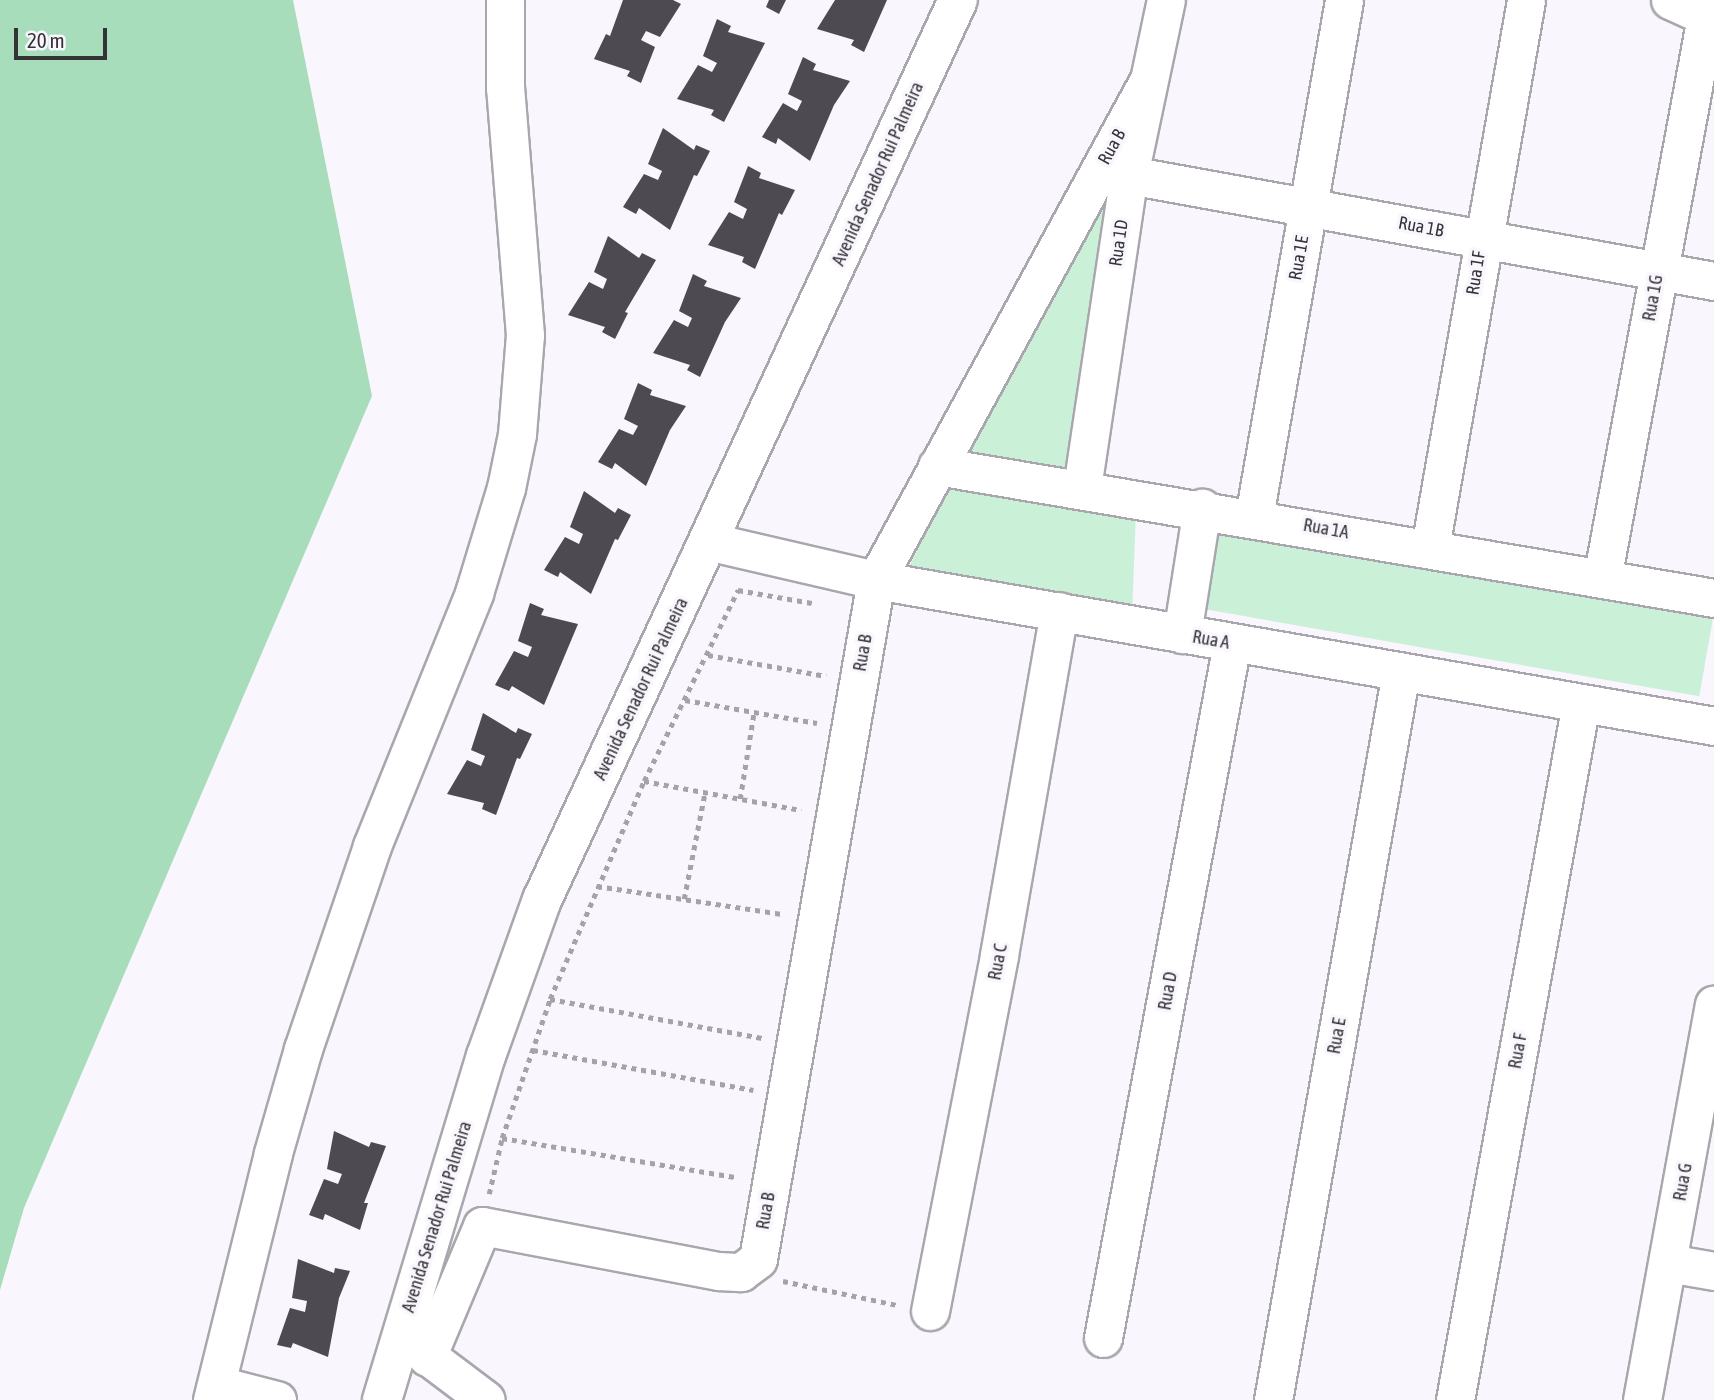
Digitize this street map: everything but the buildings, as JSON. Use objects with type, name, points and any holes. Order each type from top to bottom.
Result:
[{"type":"main road","name":"Avenida Senador Rui Palmeira","points":[[382,1400],[414,1346],[486,1056],[542,900],[711,542],[958,0]]},
{"type":"street","points":[[277,1400],[215,1392],[273,1153],[307,1037],[372,846],[474,593],[506,488],[523,380],[525,323],[505,88],[505,0]]},
{"type":"street","name":"Rua 1D","points":[[1082,488],[1129,175],[1166,0]]},
{"type":"street","name":"Rua 1E","points":[[1254,517],[1344,0]]},
{"type":"street","name":"Rua 1F","points":[[1430,548],[1481,239],[1526,0]]},
{"type":"street","points":[[1670,0],[1710,19]]},
{"type":"street","name":"Rua 1G","points":[[1602,579],[1658,270],[1710,19]]},
{"type":"street","name":"Rua B","points":[[741,1272],[758,1259],[876,580],[1146,85]]},
{"type":"street","name":"Rua 1B","points":[[1129,175],[1309,205],[1714,281]]},
{"type":"street","name":"Rua 1A","points":[[937,466],[1202,508],[1714,598]]},
{"type":"street","points":[[1182,634],[1202,508]]},
{"type":"street","name":"Rua A","points":[[711,542],[876,580],[1714,726]]},
{"type":"street","name":"Rua C","points":[[930,1311],[999,955],[1059,611]]},
{"type":"street","name":"Rua D","points":[[1103,1338],[1232,643]]},
{"type":"street","name":"Rua E","points":[[1273,1400],[1401,672]]},
{"type":"street","name":"Rua F","points":[[1455,1400],[1581,703]]},
{"type":"street","name":"Rua G","points":[[1643,1400],[1668,1264],[1706,1093],[1714,1005]]},
{"type":"street","points":[[486,1400],[414,1346],[482,1226],[741,1272]]},
{"type":"street","points":[[1668,1264],[1714,1272]]},
{"type":"path","points":[[482,1226],[502,1138],[550,999],[644,781],[738,590],[823,605]]},
{"type":"path","points":[[708,655],[826,676]]},
{"type":"path","points":[[824,688],[828,662]]},
{"type":"path","points":[[685,700],[817,723]]},
{"type":"path","points":[[740,799],[754,712]]},
{"type":"path","points":[[815,736],[820,712]]},
{"type":"path","points":[[644,781],[801,810]]},
{"type":"path","points":[[684,899],[705,792]]},
{"type":"path","points":[[799,823],[803,798]]},
{"type":"path","points":[[597,886],[782,914]]},
{"type":"path","points":[[779,928],[784,901]]},
{"type":"path","points":[[550,999],[763,1038]]},
{"type":"path","points":[[761,1051],[765,1024]]},
{"type":"path","points":[[533,1050],[753,1090]]},
{"type":"path","points":[[751,1102],[756,1077]]},
{"type":"path","points":[[502,1138],[735,1177]]},
{"type":"path","points":[[733,1191],[738,1165]]},
{"type":"path","points":[[741,1272],[930,1311]]},
{"type":"shaded area","points":[[0,0],[293,0],[372,396],[24,1208],[0,1290]]},
{"type":"shaded area","points":[[1109,178],[1067,473],[952,451]]},
{"type":"shaded area","points":[[954,477],[1136,511],[1132,616],[908,569]]},
{"type":"shaded area","points":[[1183,520],[1714,614],[1699,696],[1168,603]]}]
